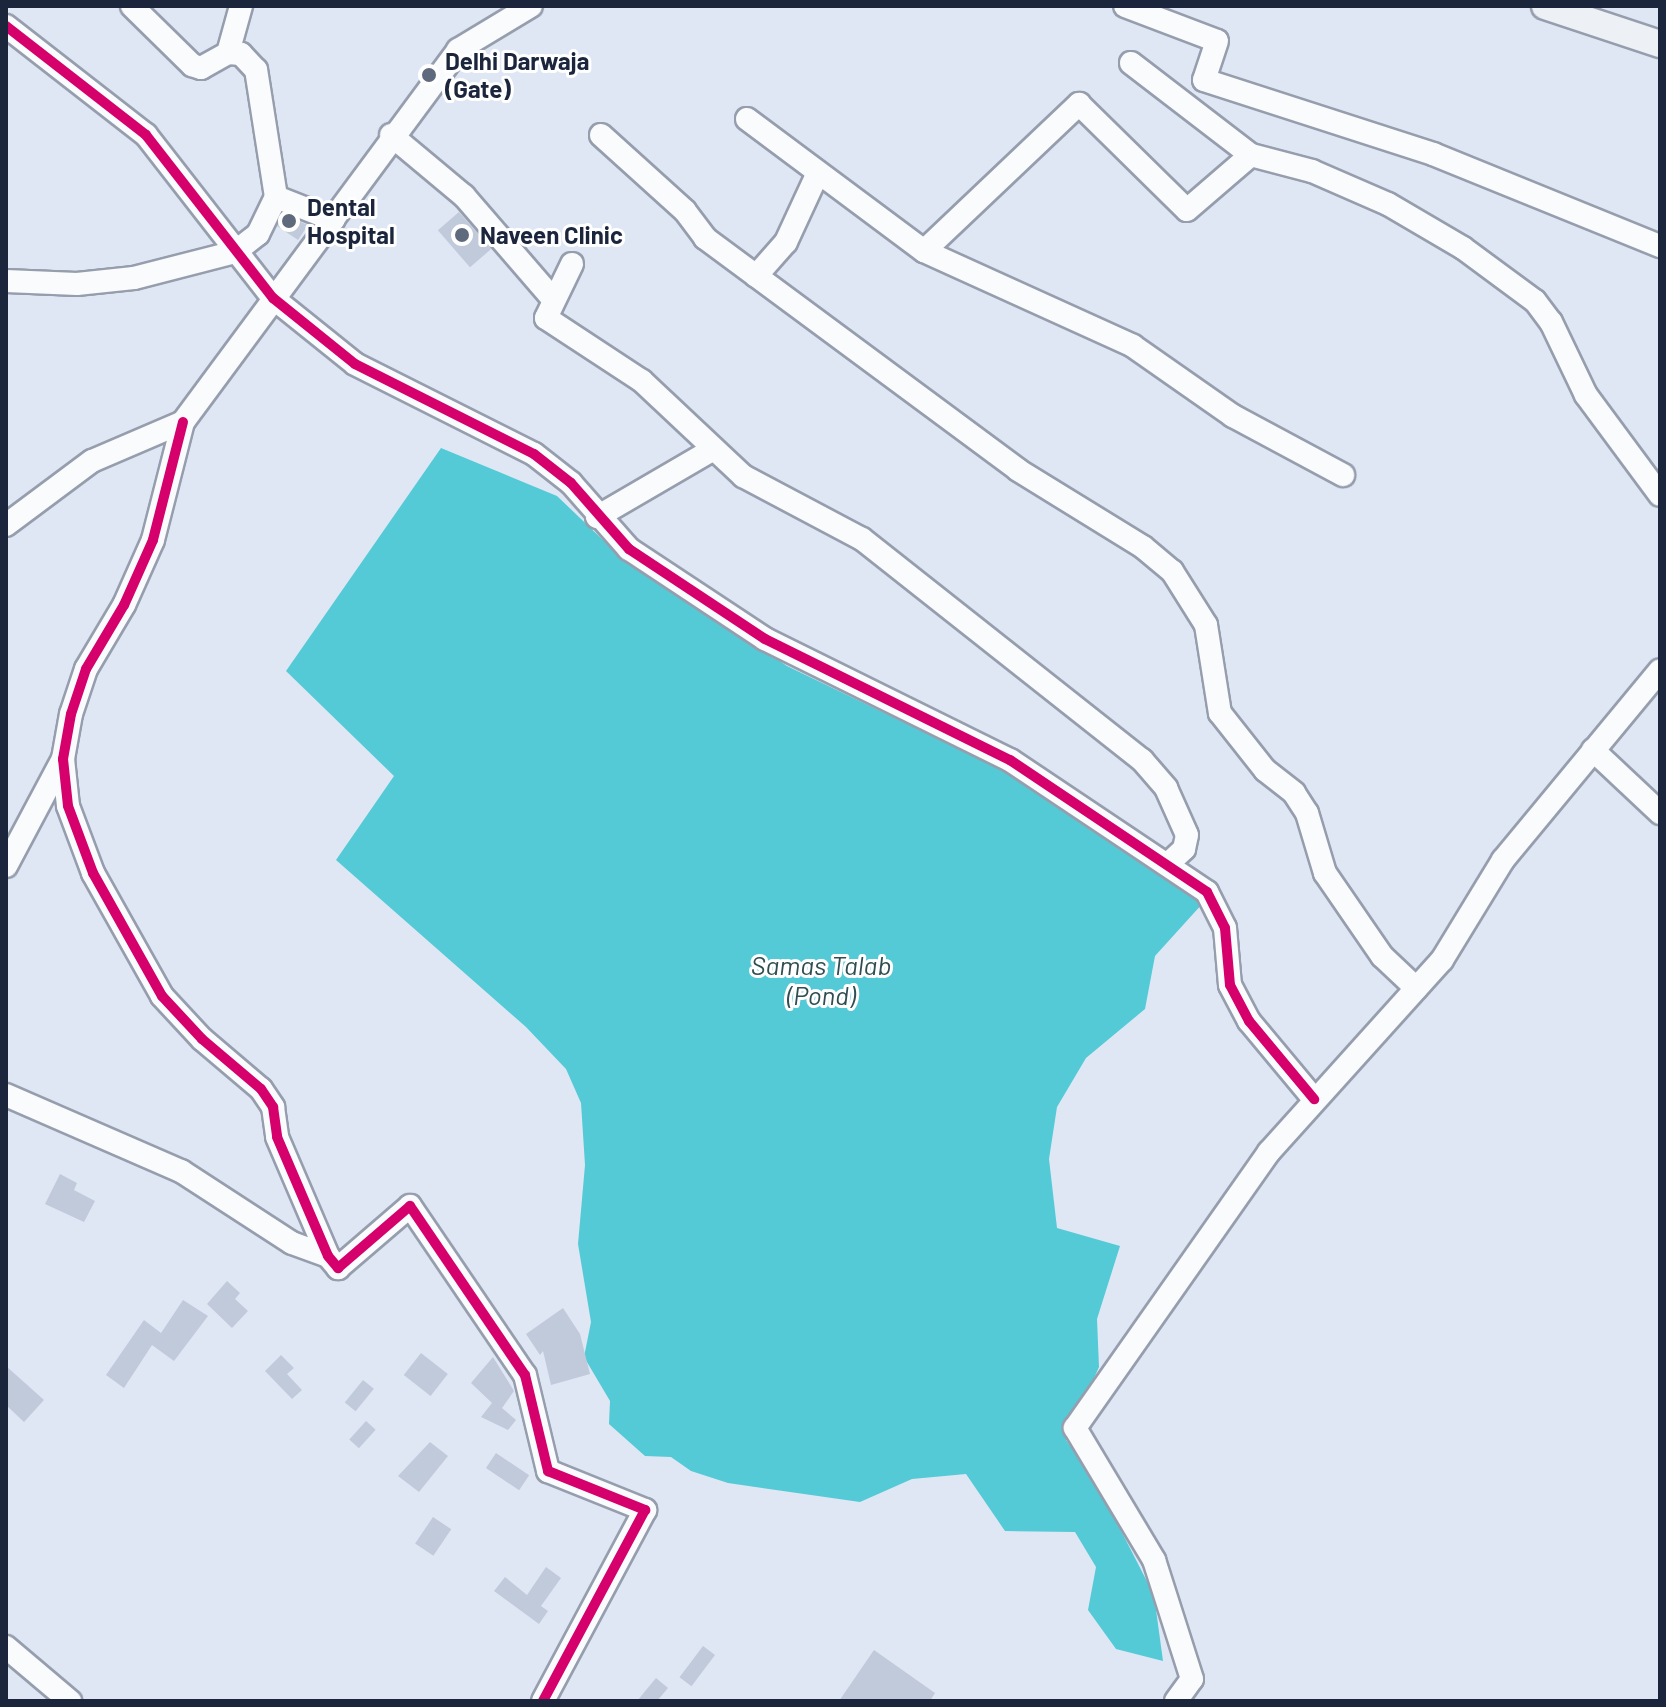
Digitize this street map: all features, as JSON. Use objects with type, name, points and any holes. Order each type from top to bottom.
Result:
[{"type":"main road","points":[[1545,6],[1660,44]]},
{"type":"street","points":[[6,281],[29,285],[134,278],[235,252],[258,234],[276,197],[256,70],[241,54],[228,53],[201,68],[192,65],[132,6]]},
{"type":"street","points":[[228,53],[241,6]]},
{"type":"street","points":[[482,38],[496,6]]},
{"type":"street","points":[[6,866],[63,759],[86,669],[124,605],[153,540],[183,422],[334,220],[391,135],[458,50],[531,6]]},
{"type":"street","points":[[1125,6],[1217,41],[1204,80],[1433,154],[1660,246]]},
{"type":"street","points":[[6,26],[146,135],[273,298],[390,385],[489,427],[534,454],[571,483],[597,517],[629,549],[765,639],[1010,760],[1169,863],[1207,892],[1221,911],[1230,985],[1249,1021],[1314,1099]]},
{"type":"street","points":[[1131,63],[1251,155],[1312,171],[1388,204],[1463,248],[1535,301],[1551,322],[1586,395],[1660,495]]},
{"type":"street","points":[[924,251],[1079,104],[1187,210],[1251,155]]},
{"type":"street","points":[[747,119],[817,175],[924,251],[1133,346],[1233,416],[1343,475]]},
{"type":"street","points":[[391,135],[464,196],[552,298]]},
{"type":"street","points":[[601,135],[685,211],[705,238],[1018,470],[1143,547],[1172,571],[1206,625],[1220,713],[1265,770],[1294,793],[1307,813],[1325,873],[1382,956],[1416,988]]},
{"type":"street","points":[[756,276],[786,242],[817,175]]},
{"type":"street","points":[[276,197],[334,220]]},
{"type":"street","points":[[572,264],[552,298],[546,318],[642,381],[684,415],[712,450],[743,476],[862,539],[1142,760],[1166,788],[1187,835],[1184,849],[1169,863]]},
{"type":"street","points":[[6,525],[92,461],[183,422]]},
{"type":"street","points":[[597,517],[712,450]]},
{"type":"street","points":[[1176,1701],[1192,1679],[1154,1560],[1075,1428],[1181,1271],[1314,1099],[1416,988],[1460,933],[1503,860],[1660,670]]},
{"type":"street","points":[[1593,750],[1660,813]]},
{"type":"street","points":[[63,759],[68,806],[93,873],[133,949],[162,996],[202,1039],[261,1089],[273,1107],[277,1137],[328,1256],[338,1268],[410,1206],[525,1375],[548,1471],[645,1510],[543,1701]]},
{"type":"street","points":[[6,1095],[181,1171],[292,1243],[328,1256]]},
{"type":"street","points":[[6,1647],[70,1701]]},
{"type":"water","name":"Samas Talab (Pond)","points":[[441,448],[557,496],[603,540],[787,666],[1036,786],[1203,903],[1155,956],[1145,1009],[1086,1058],[1057,1107],[1049,1159],[1057,1228],[1120,1246],[1097,1319],[1099,1367],[1066,1440],[1095,1480],[1154,1595],[1163,1661],[1116,1649],[1088,1610],[1096,1567],[1075,1532],[1005,1531],[966,1474],[912,1479],[860,1502],[728,1483],[691,1471],[671,1457],[645,1456],[609,1424],[610,1401],[584,1357],[591,1322],[578,1244],[585,1165],[581,1103],[566,1069],[526,1027],[336,860],[394,776],[286,671]]},
{"type":"building","points":[[459,212],[491,249],[470,267],[438,230]]},
{"type":"building","points":[[283,215],[308,225],[298,240],[277,226]]},
{"type":"building","points":[[60,1174],[77,1183],[74,1190],[95,1201],[84,1222],[45,1204]]},
{"type":"building","points":[[227,1281],[240,1293],[235,1299],[248,1311],[232,1328],[207,1304]]},
{"type":"building","points":[[183,1300],[208,1316],[174,1361],[152,1345],[124,1388],[106,1375],[144,1320],[161,1333]]},
{"type":"building","points":[[563,1308],[580,1334],[590,1374],[551,1385],[543,1351],[540,1355],[526,1334]]},
{"type":"building","points":[[421,1353],[448,1374],[431,1396],[404,1375]]},
{"type":"building","points":[[281,1355],[294,1368],[287,1374],[302,1390],[292,1399],[265,1371]]},
{"type":"building","points":[[493,1357],[514,1391],[502,1408],[516,1420],[508,1430],[481,1417],[492,1403],[471,1383]]},
{"type":"building","points":[[6,1366],[44,1400],[24,1422],[6,1405]]},
{"type":"building","points":[[363,1380],[374,1389],[356,1411],[345,1403]]},
{"type":"building","points":[[366,1421],[376,1430],[359,1448],[349,1440]]},
{"type":"building","points":[[430,1442],[448,1456],[419,1492],[398,1476]]},
{"type":"building","points":[[496,1453],[529,1475],[519,1490],[486,1468]]},
{"type":"building","points":[[433,1517],[451,1529],[433,1556],[415,1544]]},
{"type":"building","points":[[546,1567],[561,1578],[541,1606],[548,1611],[539,1624],[494,1591],[505,1577],[527,1595]]},
{"type":"building","points":[[703,1646],[715,1655],[692,1686],[680,1677]]},
{"type":"building","points":[[874,1650],[935,1693],[930,1701],[839,1701]]},
{"type":"building","points":[[656,1678],[668,1688],[657,1701],[637,1701]]},
{"type":"cycle path","points":[[6,26],[146,135],[273,298],[355,364],[534,454],[571,483],[629,549],[765,639],[1010,760],[1207,892],[1225,928],[1230,985],[1249,1021],[1314,1099]]},
{"type":"cycle path","points":[[183,422],[153,540],[124,605],[86,669],[71,714],[63,759],[68,806],[93,873],[162,996],[202,1039],[261,1089],[273,1107],[277,1137],[328,1256],[338,1268],[410,1206],[525,1375],[548,1471],[645,1510],[543,1701]]},
{"type":"place","name":"Delhi Darwaja (Gate)","points":[[429,75]]},
{"type":"place","name":"Dental Hospital","points":[[289,221]]},
{"type":"place","name":"Naveen Clinic","points":[[462,235]]}]
